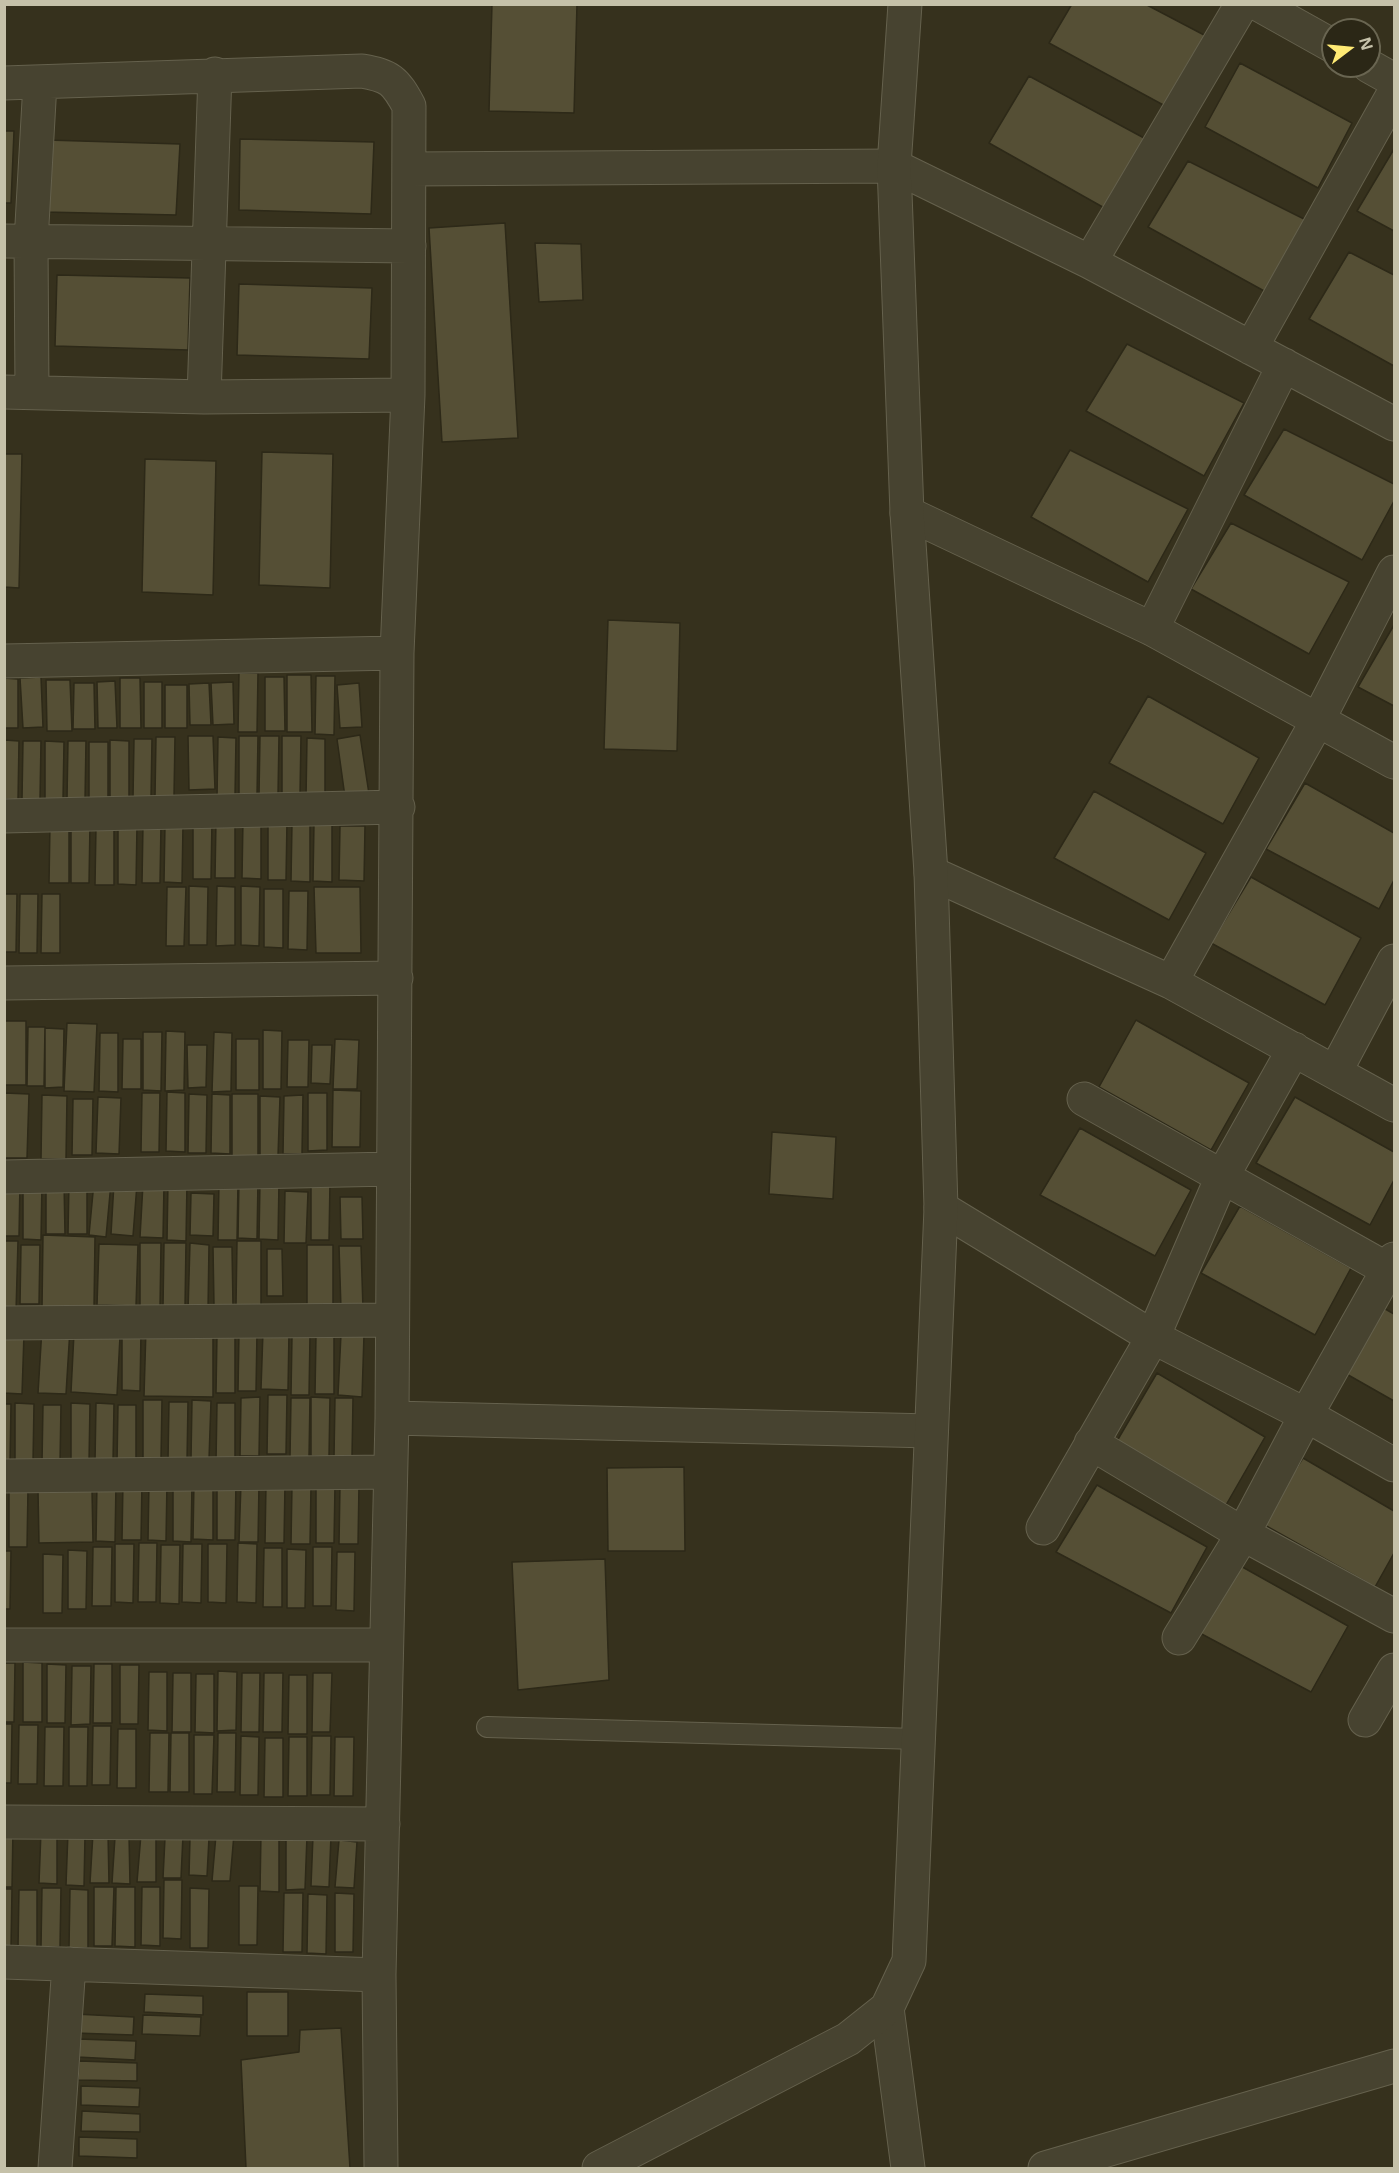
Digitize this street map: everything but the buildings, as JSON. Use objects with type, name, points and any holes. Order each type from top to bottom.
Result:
[{"type":"street","points":[[599,2169],[848,2039],[888,2008],[909,1961],[941,1209],[931,873],[907,513],[894,166],[906,4]]},
{"type":"street","points":[[1090,262],[1242,4]]},
{"type":"street","points":[[1258,4],[1321,39]]},
{"type":"street","points":[[4,82],[40,83],[215,74],[362,71],[385,75],[399,87],[409,106],[408,395],[397,653],[398,807],[392,1418],[380,1975],[381,2169]]},
{"type":"street","points":[[1381,72],[1395,80]]},
{"type":"street","points":[[204,397],[215,74]]},
{"type":"street","points":[[40,83],[18,242],[18,392],[204,397],[408,395]]},
{"type":"street","points":[[1251,348],[1395,93]]},
{"type":"street","points":[[409,169],[894,166],[1090,262],[1395,424]]},
{"type":"street","points":[[18,242],[409,246]]},
{"type":"street","points":[[1152,629],[1284,365]]},
{"type":"street","points":[[907,513],[1152,629],[1319,718],[1395,762]]},
{"type":"street","points":[[1172,982],[1319,718],[1395,572]]},
{"type":"street","points":[[4,661],[397,653]]},
{"type":"street","points":[[4,816],[398,807]]},
{"type":"street","points":[[931,873],[1172,982],[1395,1105]]},
{"type":"street","points":[[1335,1072],[1395,961]]},
{"type":"street","points":[[4,982],[396,978]]},
{"type":"street","points":[[1043,1528],[1153,1337],[1222,1176],[1294,1049]]},
{"type":"street","points":[[1084,1099],[1393,1268],[1306,1415],[1243,1534],[1179,1638]]},
{"type":"street","points":[[4,1177],[393,1169]]},
{"type":"street","points":[[941,1209],[1153,1337],[1306,1415],[1395,1465]]},
{"type":"street","points":[[4,1323],[393,1320]]},
{"type":"street","points":[[392,1418],[931,1431]]},
{"type":"street","points":[[1091,1443],[1243,1534],[1395,1616]]},
{"type":"street","points":[[4,1476],[390,1472]]},
{"type":"street","points":[[4,1645],[386,1645]]},
{"type":"street","points":[[1365,1720],[1395,1670]]},
{"type":"street","points":[[4,1822],[383,1824]]},
{"type":"street","points":[[4,1962],[380,1975]]},
{"type":"street","points":[[55,2169],[69,1964]]},
{"type":"street","points":[[888,2008],[908,2169]]},
{"type":"street","points":[[1045,2169],[1395,2066]]},
{"type":"lane","points":[[487,1727],[918,1739]]}]
